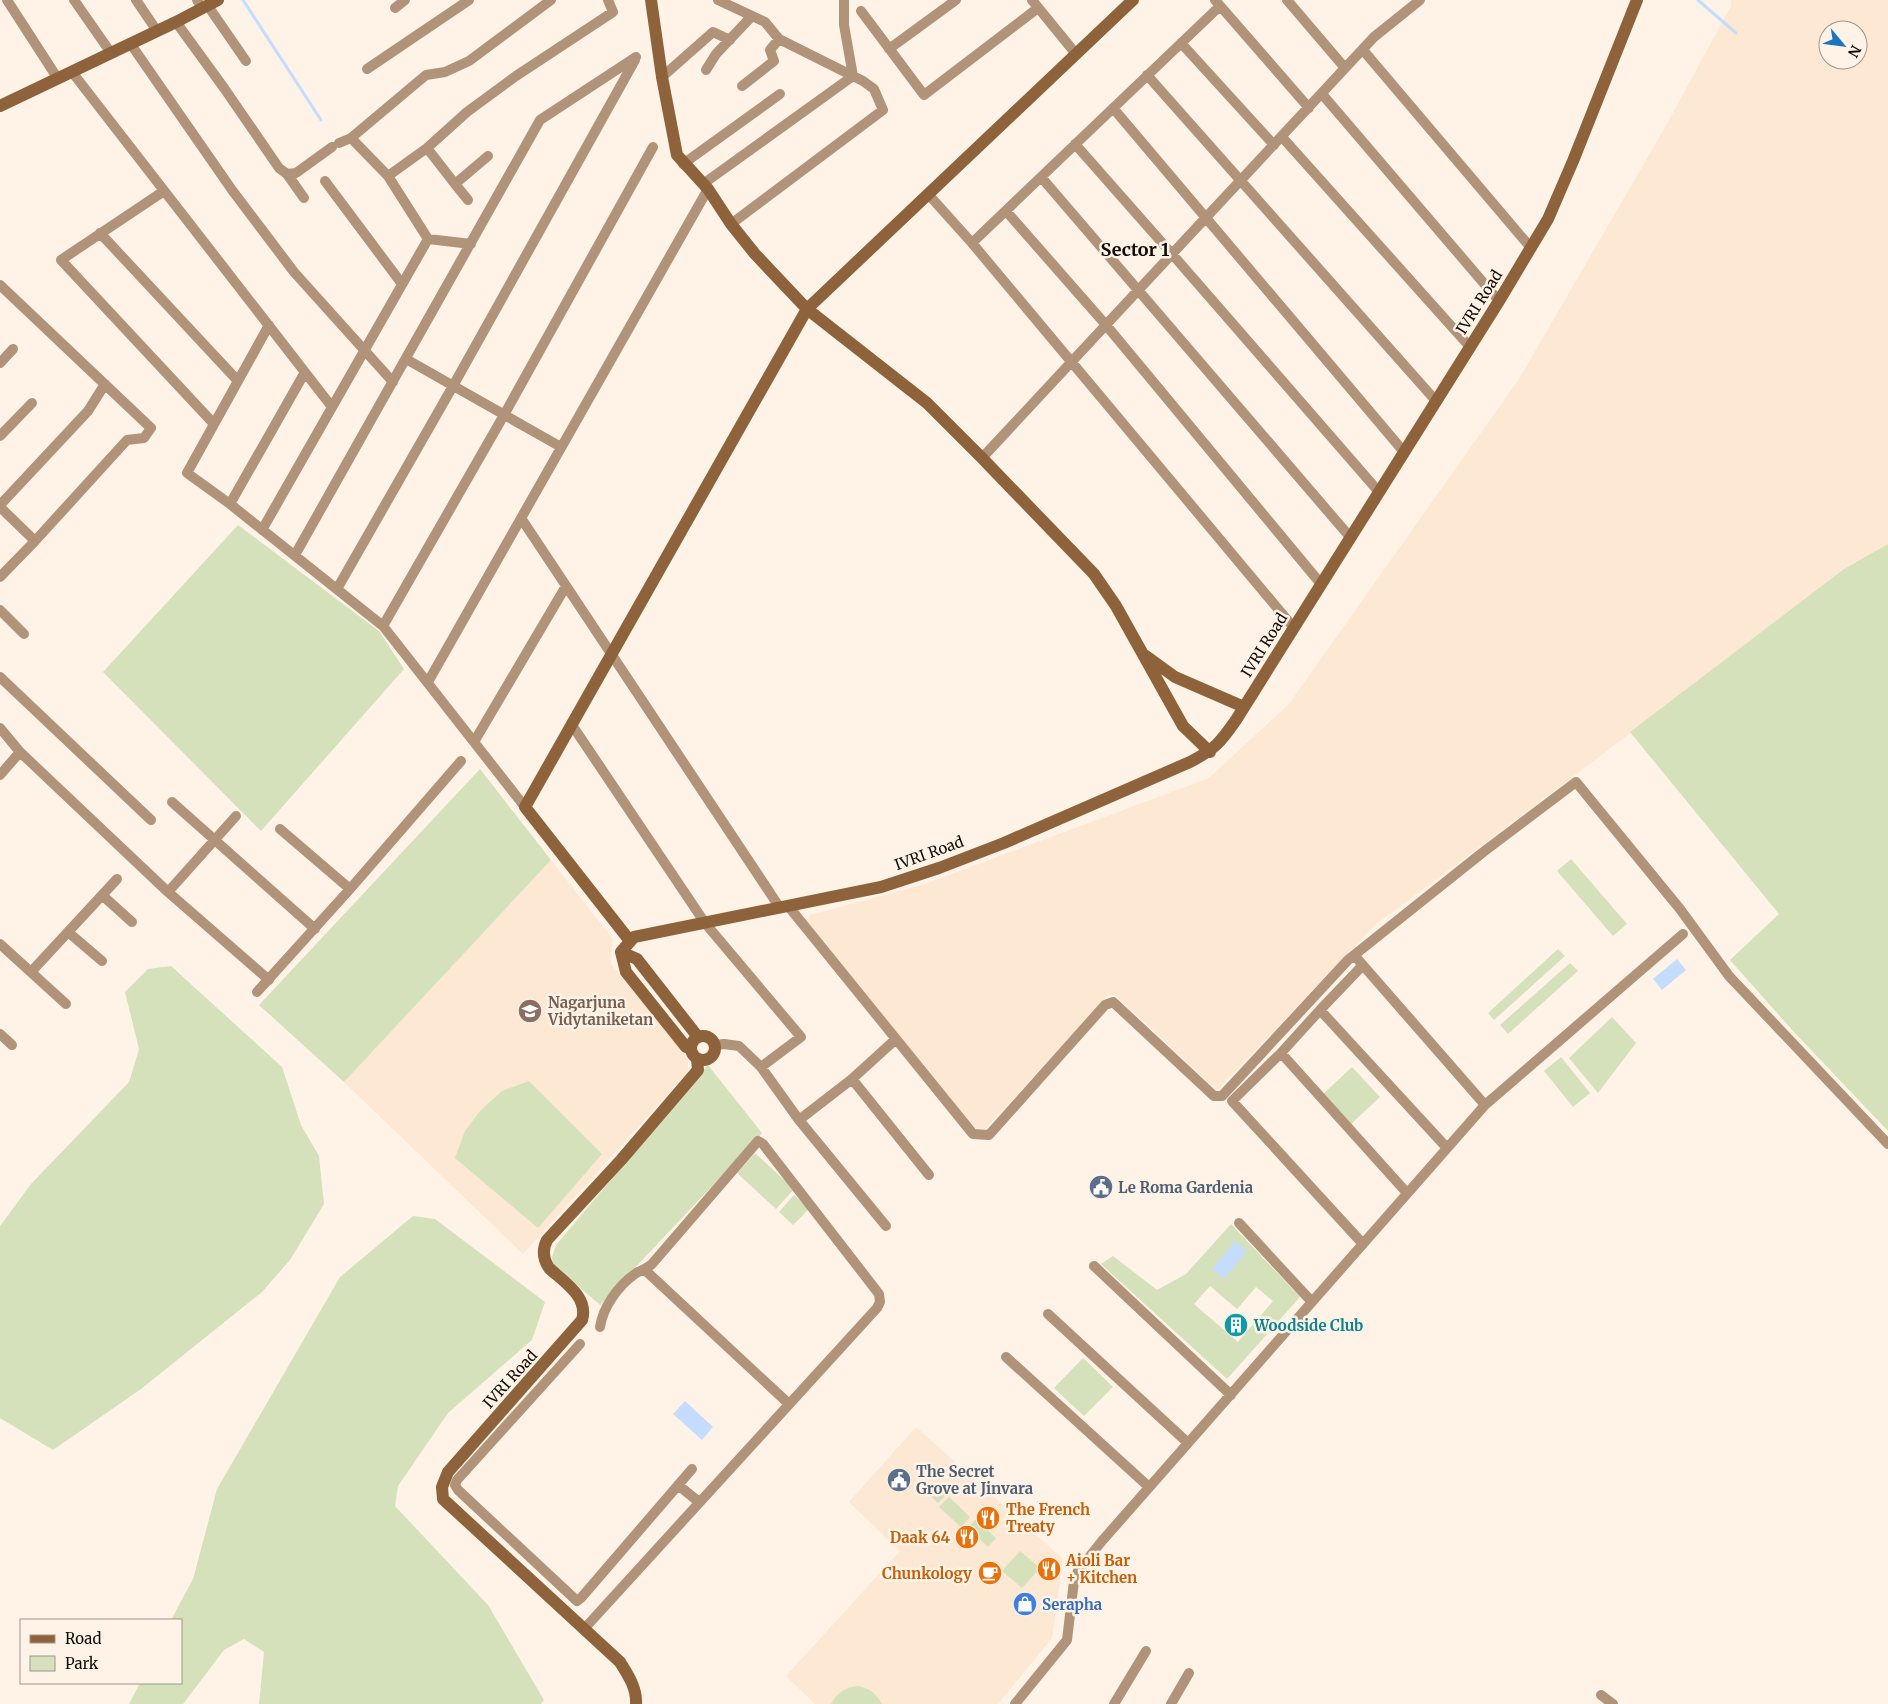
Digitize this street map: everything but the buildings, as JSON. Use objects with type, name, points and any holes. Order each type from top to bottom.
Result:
[{"type":"street","points":[[7,0],[58,79]]},
{"type":"street","points":[[74,0],[111,53]]},
{"type":"street","points":[[136,0],[157,31]]},
{"type":"street","points":[[395,8],[405,0]]},
{"type":"street","points":[[367,69],[469,0]]},
{"type":"street","points":[[287,174],[296,173],[336,145],[351,138],[426,75],[446,72],[469,61],[550,0]]},
{"type":"street","points":[[388,176],[427,148],[467,112],[516,76],[613,12],[608,0]]},
{"type":"street","points":[[651,0],[662,77],[677,155],[683,164],[706,187],[731,224],[755,254],[807,309],[921,398],[1094,574],[1116,606],[1183,726],[1210,752]]},
{"type":"street","points":[[718,0],[765,22],[779,39],[853,76],[874,89],[883,110],[731,224]]},
{"type":"street","points":[[844,0],[844,25],[853,76]]},
{"type":"street","points":[[889,49],[956,0]]},
{"type":"street","points":[[525,807],[807,309],[1133,0]]},
{"type":"street","points":[[1287,0],[1345,68]]},
{"type":"street","points":[[982,458],[1374,37],[1420,0]]},
{"type":"street","name":"IVRI Road","points":[[630,941],[634,938],[881,887],[939,868],[1013,839],[1210,752],[1222,740],[1244,708],[1499,301],[1548,218],[1573,161],[1636,0]]},
{"type":"street","points":[[972,243],[1181,43],[1217,3],[1309,108]]},
{"type":"street","points":[[0,106],[176,22],[206,4],[246,61]]},
{"type":"street","points":[[861,11],[924,95],[1035,4],[1076,54]]},
{"type":"street","points":[[706,70],[716,54],[752,16]]},
{"type":"street","points":[[176,22],[279,168],[287,174],[304,198]]},
{"type":"street","points":[[662,77],[713,32],[730,40]]},
{"type":"street","points":[[742,86],[774,61],[770,50],[779,39]]},
{"type":"street","points":[[130,43],[232,190],[294,272],[393,382]]},
{"type":"street","points":[[1181,43],[1274,145]]},
{"type":"street","points":[[1363,50],[1531,248]]},
{"type":"street","points":[[295,555],[540,120],[636,57],[453,386],[337,589]]},
{"type":"street","points":[[72,72],[332,407]]},
{"type":"street","points":[[1147,75],[1436,401]]},
{"type":"street","points":[[428,682],[706,187],[853,76]]},
{"type":"street","points":[[683,164],[780,94]]},
{"type":"street","points":[[1322,94],[1499,301]]},
{"type":"street","points":[[1113,108],[1404,452]]},
{"type":"street","points":[[1282,137],[1470,347]]},
{"type":"street","points":[[351,138],[388,176],[428,239]]},
{"type":"street","points":[[1075,144],[1379,492]]},
{"type":"street","points":[[383,626],[504,415],[653,147]]},
{"type":"street","points":[[427,148],[468,200]]},
{"type":"street","points":[[455,184],[488,156]]},
{"type":"street","points":[[1041,177],[1350,538]]},
{"type":"street","points":[[325,181],[402,284]]},
{"type":"street","points":[[164,191],[100,232],[61,260],[214,424]]},
{"type":"street","points":[[928,194],[972,243],[1294,628]]},
{"type":"street","points":[[1006,211],[1106,325],[1321,584]]},
{"type":"street","points":[[100,232],[238,381]]},
{"type":"street","points":[[428,239],[471,244]]},
{"type":"street","points":[[262,530],[428,239]]},
{"type":"street","points":[[0,285],[151,428],[144,438],[128,440],[0,577]]},
{"type":"street","points":[[269,325],[187,473],[230,504],[383,626],[630,941],[621,952]]},
{"type":"street","points":[[0,363],[13,349]]},
{"type":"street","points":[[406,359],[561,447]]},
{"type":"street","points":[[230,504],[305,372]]},
{"type":"street","points":[[35,541],[0,506],[88,411],[105,384]]},
{"type":"street","points":[[0,436],[32,403]]},
{"type":"street","points":[[521,518],[785,908],[896,1039],[973,1134],[989,1135],[1105,1005],[1113,1002],[1214,1096],[1222,1096],[1354,955],[1482,853],[1576,782],[1680,909],[1729,976],[1888,1144]]},
{"type":"street","points":[[474,742],[566,586]]},
{"type":"street","points":[[0,610],[24,634]]},
{"type":"street","points":[[1142,653],[1177,678],[1244,708]]},
{"type":"street","points":[[0,677],[151,820]]},
{"type":"street","points":[[1165,693],[1177,678]]},
{"type":"street","points":[[572,725],[704,923],[801,1037],[761,1066]]},
{"type":"street","points":[[0,728],[20,752],[168,892],[269,980]]},
{"type":"street","points":[[0,774],[20,752]]},
{"type":"street","points":[[257,992],[315,929],[461,761]]},
{"type":"street","points":[[172,802],[315,929]]},
{"type":"street","points":[[168,892],[236,816]]},
{"type":"street","points":[[280,829],[350,889]]},
{"type":"street","points":[[31,972],[117,879]]},
{"type":"street","points":[[102,895],[132,922]]},
{"type":"street","points":[[68,932],[102,961]]},
{"type":"street","points":[[1015,1704],[1067,1640],[1074,1581],[1078,1571],[1102,1540],[1485,1105],[1683,934]]},
{"type":"street","points":[[0,944],[66,1004]]},
{"type":"street","points":[[621,952],[637,959],[698,1037]]},
{"type":"street","points":[[584,1629],[877,1308],[880,1302],[879,1294],[763,1144],[758,1142],[645,1270],[638,1271],[617,1290],[600,1323],[583,1316],[584,1306],[580,1298],[546,1263],[545,1244],[621,1160],[698,1070],[694,1054],[692,1043],[698,1037],[706,1036],[715,1045],[715,1053],[706,1061],[694,1054],[686,1047],[626,972],[621,952]]},
{"type":"street","points":[[1354,955],[1485,1105]]},
{"type":"street","points":[[1363,965],[1280,1054],[1232,1102],[1363,1244]]},
{"type":"street","points":[[1320,1010],[1447,1148]]},
{"type":"street","points":[[0,1034],[12,1045]]},
{"type":"street","points":[[799,1120],[852,1079],[896,1039]]},
{"type":"street","points":[[715,1045],[739,1046],[761,1066],[799,1120],[886,1226]]},
{"type":"street","points":[[1280,1054],[1407,1193]]},
{"type":"street","points":[[852,1079],[929,1175]]},
{"type":"street","points":[[1239,1223],[1312,1302]]},
{"type":"street","points":[[1094,1266],[1231,1394]]},
{"type":"street","points":[[645,1270],[789,1404]]},
{"type":"street","points":[[1048,1314],[1188,1443]]},
{"type":"street","name":"IVRI Road","points":[[583,1316],[580,1324],[532,1388],[448,1472],[442,1487],[442,1499],[620,1662],[631,1678],[638,1704]]},
{"type":"street","points":[[580,1344],[532,1388],[455,1485],[577,1600],[581,1598],[692,1468]]},
{"type":"street","points":[[1006,1357],[1149,1487]]},
{"type":"street","points":[[678,1485],[699,1502]]},
{"type":"street","points":[[1114,1704],[1146,1651]]},
{"type":"street","points":[[1171,1704],[1189,1673]]},
{"type":"street","points":[[1601,1695],[1613,1704]]},
{"type":"shaded area","points":[[1731,0],[1888,0],[1888,544],[1844,569],[1578,773],[1374,926],[1217,1090],[1115,995],[1108,995],[984,1130],[974,1128],[807,923],[810,915],[925,884],[1209,778],[1289,704],[1519,379],[1667,124],[1731,6]]},
{"type":"shaded area","name":"Nagarjuna Vidytaniketan","points":[[551,860],[612,938],[611,964],[688,1058],[688,1072],[523,1254],[344,1082]]},
{"type":"shaded area","points":[[916,1427],[1063,1559],[1052,1638],[998,1704],[815,1704],[786,1676],[900,1551],[849,1502]]},
{"type":"green space","points":[[238,525],[379,631],[404,669],[261,831],[103,672]]},
{"type":"green space","points":[[1888,544],[1888,1131],[1793,1031],[1730,960],[1779,914],[1630,732],[1844,569]]},
{"type":"green space","points":[[480,769],[551,860],[344,1082],[259,1005]]},
{"type":"green space","points":[[1571,859],[1627,924],[1613,936],[1557,871]]},
{"type":"green space","points":[[1558,949],[1565,956],[1494,1020],[1488,1013]]},
{"type":"green space","points":[[1570,963],[1578,971],[1508,1034],[1500,1025]]},
{"type":"green space","points":[[171,966],[282,1067],[301,1125],[319,1156],[324,1204],[290,1260],[262,1292],[141,1389],[53,1450],[0,1418],[0,1226],[31,1184],[129,1082],[139,1049],[125,992],[148,969]]},
{"type":"green space","points":[[1612,1017],[1636,1043],[1598,1093],[1569,1058]]},
{"type":"green space","points":[[1561,1057],[1590,1093],[1573,1107],[1544,1071]]},
{"type":"green space","points":[[708,1065],[762,1133],[600,1305],[553,1264],[552,1257],[556,1245]]},
{"type":"green space","points":[[1352,1067],[1380,1097],[1350,1125],[1322,1095]]},
{"type":"green space","points":[[529,1081],[602,1154],[538,1228],[455,1158],[465,1131],[480,1111],[502,1091]]},
{"type":"green space","points":[[755,1153],[794,1189],[776,1209],[737,1173]]},
{"type":"green space","points":[[794,1195],[809,1209],[793,1225],[779,1212]]},
{"type":"green space","points":[[413,1216],[435,1219],[545,1302],[532,1340],[448,1413],[398,1486],[395,1506],[488,1605],[544,1700],[541,1704],[259,1704],[264,1652],[244,1639],[224,1650],[183,1704],[129,1704],[139,1684],[182,1684],[182,1619],[172,1619],[193,1579],[217,1489],[340,1277]]},
{"type":"green space","points":[[1231,1224],[1300,1297],[1227,1379],[1101,1264],[1113,1256],[1157,1290],[1186,1274]],"holes":[[[1210,1286],[1237,1309],[1256,1287],[1273,1301],[1238,1342],[1194,1304]]]},
{"type":"green space","points":[[1083,1358],[1113,1387],[1084,1416],[1054,1388]]},
{"type":"green space","points":[[937,1485],[947,1494],[938,1503],[929,1495]]},
{"type":"green space","points":[[949,1497],[970,1517],[961,1527],[939,1507]]},
{"type":"green space","points":[[976,1519],[996,1538],[988,1547],[968,1528]]},
{"type":"green space","points":[[1020,1551],[1040,1568],[1022,1588],[1002,1571]]},
{"type":"green space","points":[[856,1686],[871,1691],[882,1704],[831,1704],[841,1692]]},
{"type":"water","points":[[1677,959],[1686,970],[1662,990],[1653,979]]},
{"type":"water","points":[[1235,1241],[1247,1251],[1224,1279],[1212,1269]]},
{"type":"water","points":[[685,1401],[713,1427],[702,1440],[673,1414]]},
{"type":"waterway","points":[[243,0],[321,120]]},
{"type":"waterway","points":[[1698,0],[1736,33]]},
{"type":"place","name":"Nagarjuna Vidytaniketan","points":[[530,1011]]},
{"type":"place","name":"Le Roma Gardenia","points":[[1101,1187]]},
{"type":"place","name":"Woodside Club","points":[[1236,1325]]},
{"type":"place","name":"The Secret Grove at Jinvara","points":[[899,1480]]},
{"type":"place","name":"The French Treaty","points":[[988,1518]]},
{"type":"place","name":"Daak 64","points":[[967,1537]]},
{"type":"place","name":"Aioli Bar + Kitchen","points":[[1049,1569]]},
{"type":"place","name":"Chunkology","points":[[990,1573]]},
{"type":"place","name":"Serapha","points":[[1025,1604]]},
{"type":"district","name":"Sector 1","points":[[1135,249]]}]
